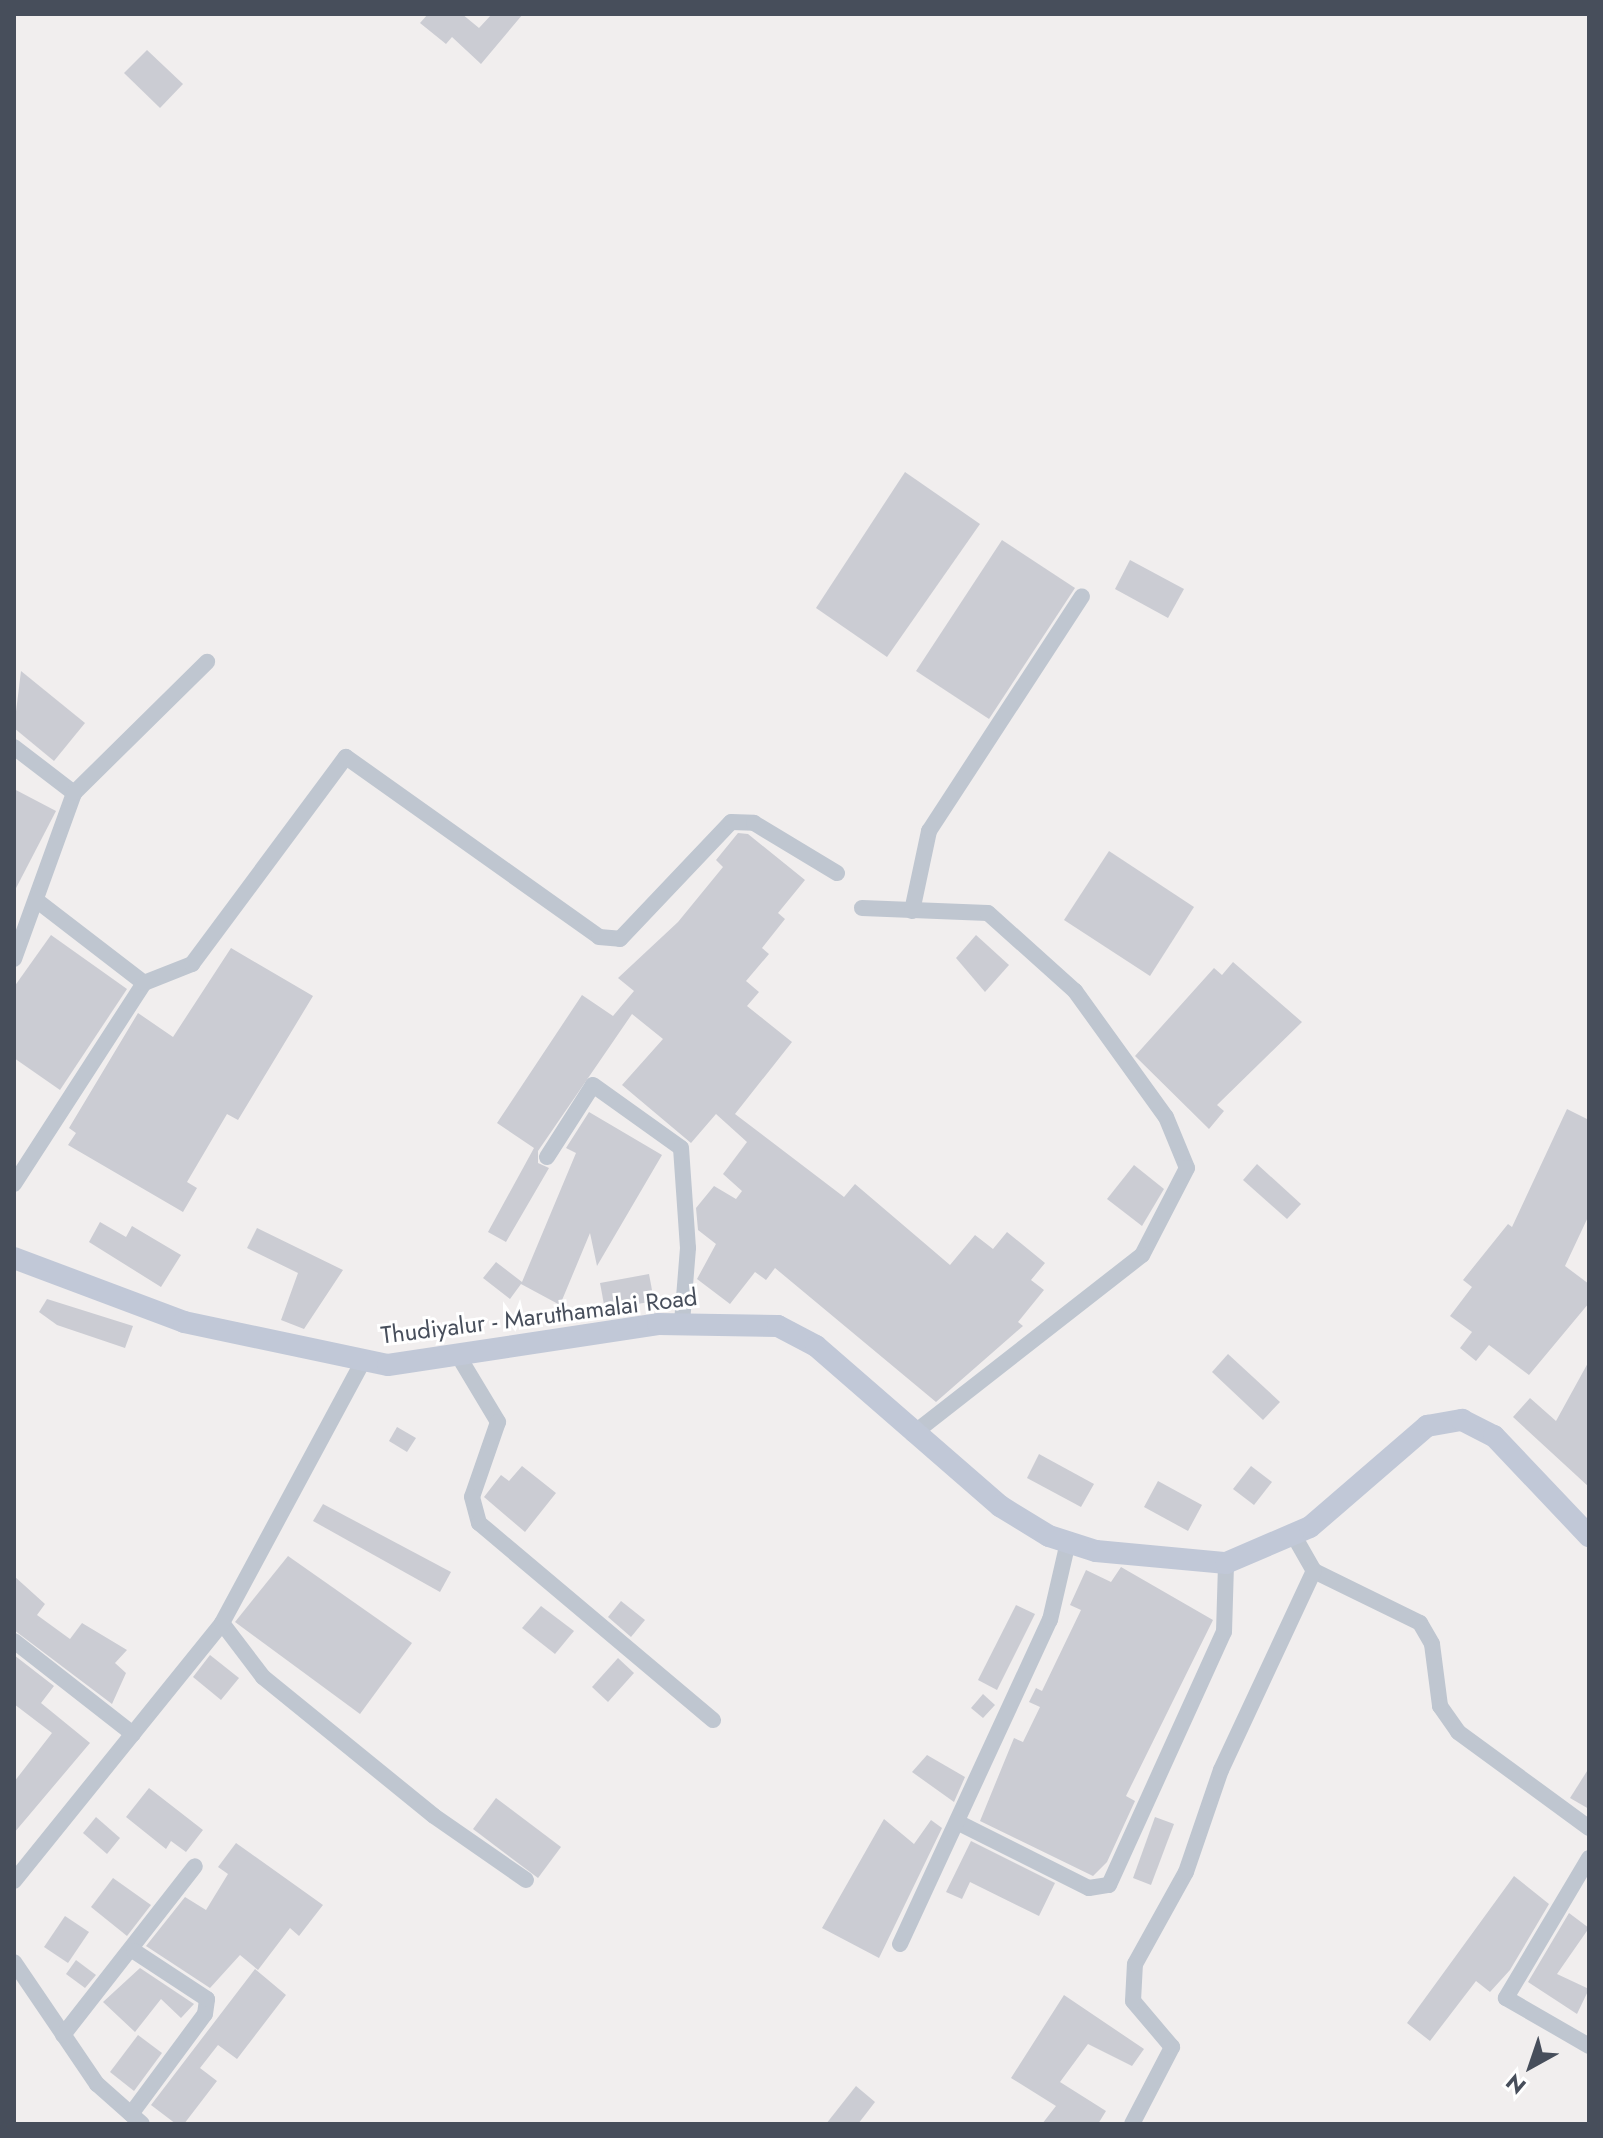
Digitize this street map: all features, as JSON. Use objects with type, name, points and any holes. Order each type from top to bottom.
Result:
[{"type":"main road","name":"Thudiyalur - Maruthamalai Road","points":[[14,1258],[184,1322],[363,1361],[459,1357],[682,1323],[778,1326],[816,1346],[913,1434],[1000,1506],[1068,1542],[1226,1563],[1294,1536],[1427,1426],[1462,1420],[1494,1436],[1589,1536]]},
{"type":"street","points":[[912,911],[929,831],[1082,596]]},
{"type":"street","points":[[14,959],[40,903],[74,793],[207,662]]},
{"type":"street","points":[[14,747],[74,793]]},
{"type":"street","points":[[14,1184],[144,983],[192,964],[346,757],[599,937],[620,939],[731,822],[754,823],[837,873]]},
{"type":"street","points":[[40,903],[144,983]]},
{"type":"street","points":[[862,908],[988,913],[1075,991],[1166,1117],[1187,1168],[1142,1255],[913,1434]]},
{"type":"street","points":[[547,1157],[593,1085],[681,1148],[688,1248],[682,1323]]},
{"type":"street","points":[[459,1357],[498,1422],[472,1497],[479,1523],[713,1720]]},
{"type":"street","points":[[14,1881],[222,1623],[363,1361]]},
{"type":"street","points":[[1294,1536],[1314,1571],[1420,1623],[1432,1644],[1440,1706],[1458,1732],[1589,1828]]},
{"type":"street","points":[[900,1944],[961,1824],[1050,1620],[1068,1542]]},
{"type":"street","points":[[961,1824],[1089,1888],[1109,1885],[1224,1632],[1226,1563]]},
{"type":"street","points":[[1132,2124],[1172,2047],[1133,2001],[1135,1964],[1186,1872],[1221,1770],[1314,1571]]},
{"type":"street","points":[[222,1623],[263,1677],[526,1880]]},
{"type":"street","points":[[14,1641],[133,1734]]},
{"type":"street","points":[[1589,1858],[1506,1998],[1589,2046]]},
{"type":"street","points":[[63,2035],[134,1951],[195,1866]]},
{"type":"street","points":[[14,1962],[97,2084],[136,2119],[205,2014],[207,1999],[134,1951]]},
{"type":"building","points":[[428,14],[462,14],[479,28],[492,14],[523,14],[481,64],[452,37],[446,44],[420,23]]},
{"type":"building","points":[[147,50],[183,84],[160,108],[124,73]]},
{"type":"building","points":[[905,472],[980,524],[887,657],[816,608]]},
{"type":"building","points":[[1002,540],[1075,588],[989,719],[916,671]]},
{"type":"building","points":[[1130,560],[1184,589],[1168,618],[1115,589]]},
{"type":"building","points":[[21,671],[85,723],[54,761],[14,728]]},
{"type":"building","points":[[14,789],[56,811],[14,892]]},
{"type":"building","points":[[738,833],[748,834],[805,880],[778,913],[785,919],[762,948],[769,954],[746,981],[759,992],[747,1006],[792,1042],[735,1114],[844,1197],[855,1184],[950,1265],[975,1235],[993,1249],[1007,1232],[1045,1263],[1031,1280],[1044,1290],[1018,1322],[1023,1326],[936,1402],[775,1268],[766,1280],[755,1272],[730,1304],[697,1279],[716,1244],[698,1230],[696,1208],[714,1186],[736,1199],[742,1191],[723,1174],[747,1142],[716,1114],[691,1143],[622,1085],[663,1039],[632,1014],[538,1151],[538,1163],[549,1168],[506,1242],[488,1232],[534,1148],[497,1123],[582,995],[613,1016],[634,991],[618,978],[678,922],[723,867],[716,860]]},
{"type":"building","points":[[1109,851],[1194,907],[1150,976],[1064,920]]},
{"type":"building","points":[[51,935],[127,989],[60,1090],[14,1058],[14,987]]},
{"type":"building","points":[[976,935],[1009,965],[985,992],[956,958]]},
{"type":"building","points":[[231,948],[313,996],[238,1120],[227,1114],[187,1182],[197,1188],[183,1212],[68,1145],[76,1133],[69,1128],[138,1013],[173,1037]]},
{"type":"building","points":[[1233,962],[1302,1022],[1217,1105],[1224,1111],[1209,1129],[1135,1056],[1214,968],[1222,975]]},
{"type":"building","points":[[1567,1109],[1589,1120],[1589,1215],[1565,1266],[1589,1284],[1589,1303],[1529,1375],[1489,1345],[1476,1361],[1460,1348],[1472,1332],[1450,1316],[1472,1287],[1463,1280],[1508,1224],[1512,1227]]},
{"type":"building","points":[[589,1112],[662,1155],[597,1266],[590,1233],[560,1305],[521,1284],[510,1299],[483,1278],[496,1262],[522,1282],[576,1153],[566,1148]]},
{"type":"building","points":[[1257,1164],[1301,1204],[1287,1219],[1243,1180]]},
{"type":"building","points":[[1134,1165],[1164,1189],[1142,1226],[1107,1199]]},
{"type":"building","points":[[100,1222],[126,1237],[132,1226],[181,1255],[161,1287],[89,1242]]},
{"type":"building","points":[[257,1228],[343,1270],[304,1329],[281,1320],[298,1273],[247,1248]]},
{"type":"building","points":[[649,1274],[654,1301],[605,1310],[600,1283]]},
{"type":"building","points":[[47,1299],[133,1326],[125,1348],[57,1325],[39,1312]]},
{"type":"building","points":[[1228,1354],[1280,1402],[1263,1420],[1212,1372]]},
{"type":"building","points":[[1589,1361],[1589,1487],[1513,1417],[1530,1398],[1556,1421]]},
{"type":"building","points":[[397,1427],[416,1438],[407,1452],[389,1441]]},
{"type":"building","points":[[1039,1454],[1094,1484],[1081,1507],[1027,1478]]},
{"type":"building","points":[[522,1466],[556,1493],[525,1532],[484,1497],[501,1475],[509,1481]]},
{"type":"building","points":[[1251,1466],[1272,1482],[1254,1505],[1233,1489]]},
{"type":"building","points":[[1158,1481],[1202,1505],[1188,1531],[1144,1507]]},
{"type":"building","points":[[323,1504],[451,1572],[440,1592],[313,1521]]},
{"type":"building","points":[[288,1556],[412,1643],[360,1714],[235,1622]]},
{"type":"building","points":[[1121,1567],[1213,1620],[1126,1796],[1135,1801],[1107,1862],[1093,1876],[980,1821],[1014,1738],[1023,1742],[1040,1707],[1029,1702],[1036,1688],[1042,1691],[1081,1610],[1070,1605],[1086,1570],[1111,1582]]},
{"type":"building","points":[[14,1576],[45,1604],[37,1615],[70,1639],[82,1623],[127,1650],[115,1663],[126,1673],[112,1704],[14,1630]]},
{"type":"building","points":[[621,1601],[645,1620],[631,1637],[608,1617]]},
{"type":"building","points":[[1016,1605],[1035,1614],[997,1690],[978,1680]]},
{"type":"building","points":[[541,1606],[574,1631],[555,1654],[522,1628]]},
{"type":"building","points":[[14,1655],[54,1686],[41,1703],[90,1743],[14,1833],[14,1782],[52,1733],[14,1704]]},
{"type":"building","points":[[210,1655],[239,1678],[221,1700],[193,1677]]},
{"type":"building","points":[[618,1658],[634,1673],[608,1702],[592,1687]]},
{"type":"building","points":[[983,1694],[995,1705],[983,1718],[971,1708]]},
{"type":"building","points":[[927,1755],[965,1777],[954,1802],[912,1772]]},
{"type":"building","points":[[1589,1768],[1589,1809],[1570,1798]]},
{"type":"building","points":[[149,1788],[203,1830],[186,1852],[171,1841],[166,1849],[126,1817]]},
{"type":"building","points":[[496,1798],[561,1847],[538,1878],[473,1829]]},
{"type":"building","points":[[96,1817],[120,1838],[107,1854],[83,1833]]},
{"type":"building","points":[[1155,1817],[1174,1824],[1151,1885],[1133,1878]]},
{"type":"building","points":[[884,1819],[914,1844],[931,1820],[942,1828],[879,1958],[822,1928]]},
{"type":"building","points":[[971,1841],[1055,1883],[1039,1916],[970,1882],[962,1899],[946,1892]]},
{"type":"building","points":[[236,1843],[323,1905],[299,1936],[290,1928],[258,1970],[240,1955],[210,1988],[146,1946],[185,1897],[206,1910],[228,1874],[218,1867]]},
{"type":"building","points":[[1514,1876],[1549,1904],[1510,1970],[1490,1992],[1476,1981],[1430,2041],[1407,2023]]},
{"type":"building","points":[[113,1878],[151,1905],[127,1936],[91,1907]]},
{"type":"building","points":[[1569,1913],[1589,1928],[1557,1974],[1589,1989],[1577,2014],[1528,1982]]},
{"type":"building","points":[[65,1916],[89,1932],[68,1963],[44,1947]]},
{"type":"building","points":[[76,1960],[96,1975],[85,1988],[66,1974]]},
{"type":"building","points":[[140,1968],[194,2004],[181,2018],[161,1999],[135,2032],[103,2002]]},
{"type":"building","points":[[255,1969],[286,1995],[237,2059],[218,2045],[200,2068],[217,2081],[184,2124],[176,2124],[151,2105]]},
{"type":"building","points":[[1064,1995],[1144,2049],[1132,2066],[1088,2044],[1060,2082],[1106,2111],[1098,2124],[1042,2124],[1056,2106],[1011,2078]]},
{"type":"building","points":[[138,2035],[162,2053],[134,2091],[110,2072]]},
{"type":"building","points":[[856,2086],[875,2102],[858,2124],[826,2124]]}]
